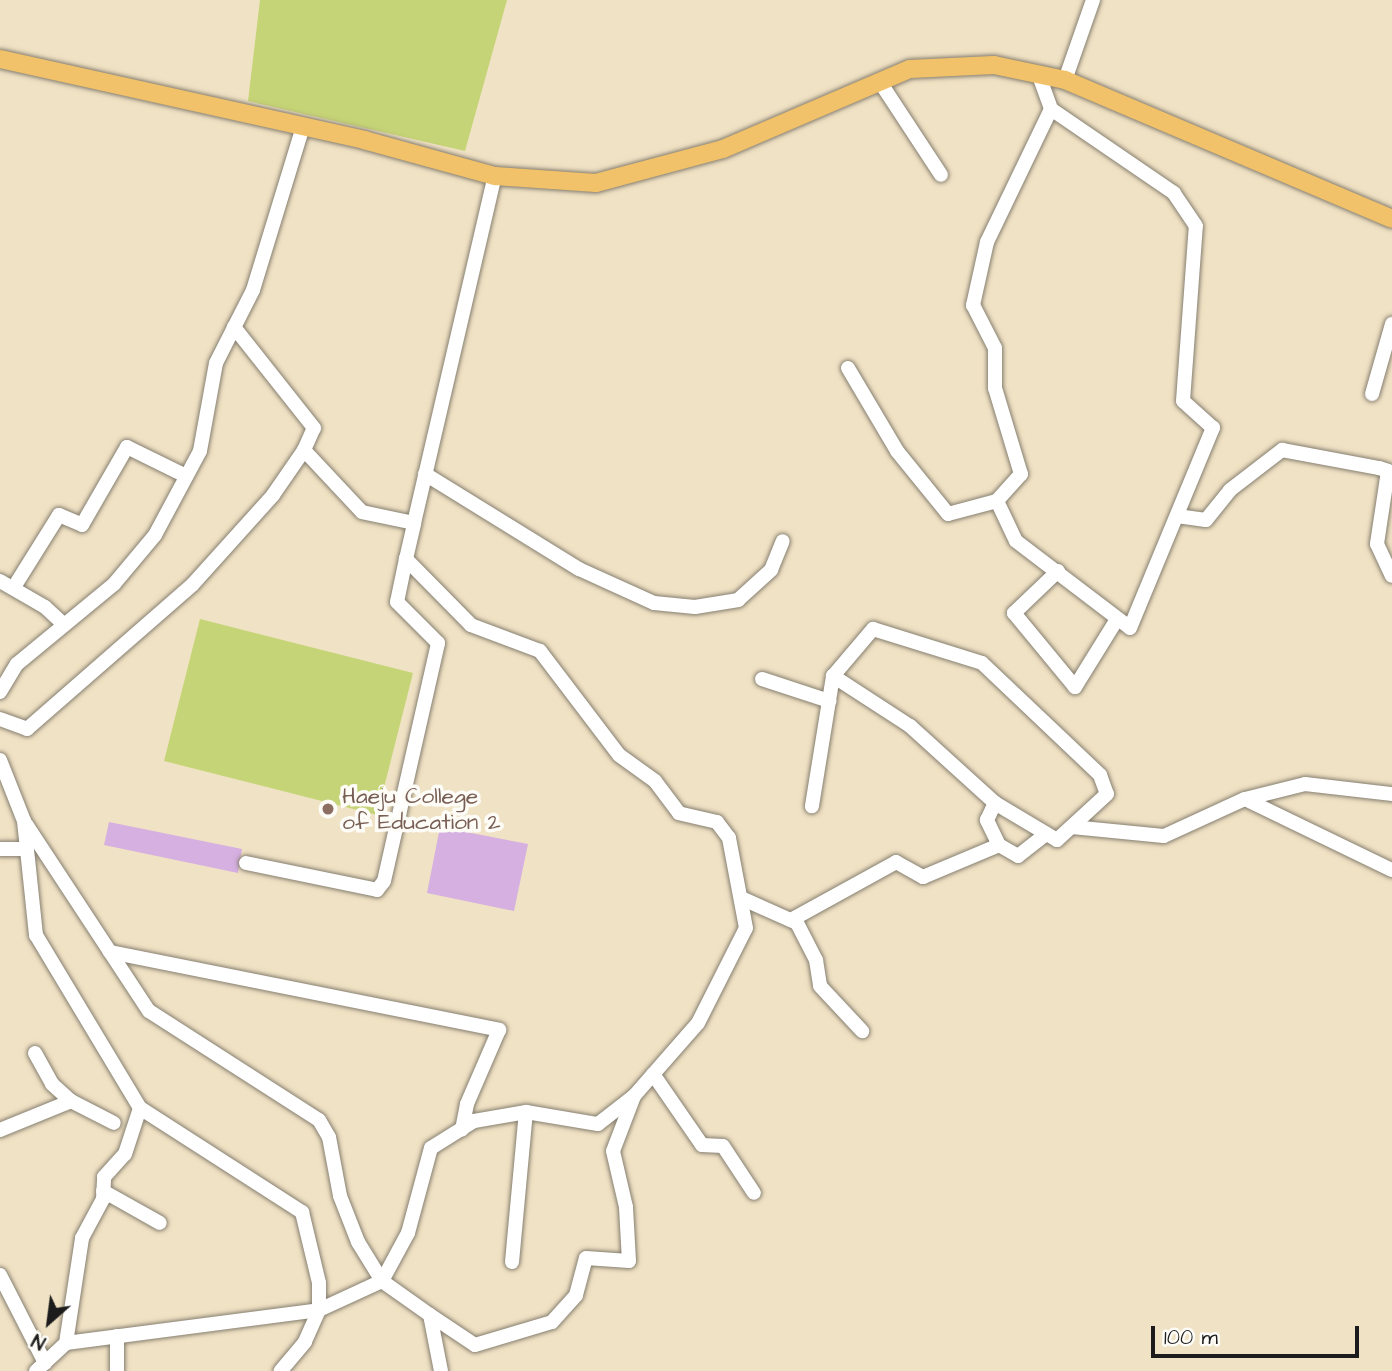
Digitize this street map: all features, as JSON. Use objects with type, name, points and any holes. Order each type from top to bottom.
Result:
[{"type":"main road","points":[[0,59],[303,126],[495,176],[596,183],[723,149],[910,69],[994,65],[1065,80],[1392,219]]},
{"type":"street","points":[[1065,80],[1093,0]]},
{"type":"street","points":[[997,501],[1016,541],[1058,571],[1116,621],[1130,628],[1213,428],[1183,401],[1196,226],[1174,193],[1051,109],[1038,73]]},
{"type":"street","points":[[880,82],[941,175]]},
{"type":"street","points":[[848,368],[897,451],[948,513],[997,501],[1021,474],[995,388],[995,348],[973,305],[987,242],[1051,109]]},
{"type":"street","points":[[0,692],[17,664],[114,584],[155,535],[187,477],[200,451],[216,363],[253,290],[303,126]]},
{"type":"street","points":[[246,863],[377,891],[384,881],[438,643],[397,602],[495,176]]},
{"type":"street","points":[[1372,394],[1387,360],[1392,324]]},
{"type":"street","points":[[0,719],[27,729],[193,584],[273,495],[304,450],[314,428],[234,327]]},
{"type":"street","points":[[14,587],[59,515],[82,525],[127,447],[187,477]]},
{"type":"street","points":[[304,450],[362,512],[414,523]]},
{"type":"street","points":[[1177,516],[1206,520],[1230,490],[1282,450],[1379,468],[1388,471],[1377,544],[1392,576]]},
{"type":"street","points":[[425,474],[579,569],[654,603],[695,607],[738,600],[771,570],[783,541]]},
{"type":"street","points":[[0,1275],[41,1367],[66,1343],[319,1310],[382,1281],[408,1233],[431,1148],[474,1121],[526,1112],[598,1125],[634,1096],[698,1023],[747,928],[729,838],[717,822],[678,813],[654,781],[619,755],[540,651],[471,625],[406,559]]},
{"type":"street","points":[[1058,571],[1014,613],[1075,687],[1116,621]]},
{"type":"street","points":[[0,581],[14,587],[64,625]]},
{"type":"street","points":[[812,806],[833,676],[873,629],[982,663],[1100,775],[1107,794],[1057,840],[995,803],[910,726],[833,676]]},
{"type":"street","points":[[762,679],[829,701]]},
{"type":"street","points":[[0,760],[24,821],[149,1011],[319,1120],[329,1137],[345,1207],[358,1242],[382,1281],[475,1345],[552,1322],[576,1295],[586,1258],[629,1261],[626,1207],[612,1151],[634,1096]]},
{"type":"street","points":[[1072,827],[1164,836],[1245,799],[1306,784],[1392,794]]},
{"type":"street","points":[[1245,799],[1392,870]]},
{"type":"street","points":[[995,803],[987,820],[999,845],[1018,856],[1046,834]]},
{"type":"street","points":[[24,821],[36,935],[140,1108],[302,1212],[319,1283],[319,1310],[305,1342],[281,1371]]},
{"type":"street","points":[[791,920],[896,862],[923,877],[999,845]]},
{"type":"street","points":[[0,849],[27,849]]},
{"type":"street","points":[[741,898],[797,923],[816,960],[820,986],[862,1031]]},
{"type":"street","points":[[110,952],[499,1030],[467,1104],[462,1130]]},
{"type":"street","points":[[35,1053],[52,1084],[71,1101],[114,1123]]},
{"type":"street","points":[[653,1074],[702,1145],[723,1146],[754,1193]]},
{"type":"street","points":[[0,1130],[71,1101]]},
{"type":"street","points":[[66,1343],[82,1238],[103,1191],[103,1177],[125,1154],[140,1108]]},
{"type":"street","points":[[512,1262],[526,1112]]},
{"type":"street","points":[[103,1191],[160,1223]]},
{"type":"street","points":[[429,1315],[441,1371]]},
{"type":"street","points":[[117,1336],[117,1371]]},
{"type":"green space","points":[[260,0],[507,0],[465,151],[248,101]]},
{"type":"green space","points":[[200,619],[413,673],[377,815],[164,761]]},
{"type":"building","points":[[109,822],[242,849],[238,873],[104,845]]},
{"type":"building","points":[[440,827],[528,844],[514,911],[427,893]]},
{"type":"place","name":"Haeju College of Education 2","points":[[328,809]]}]
